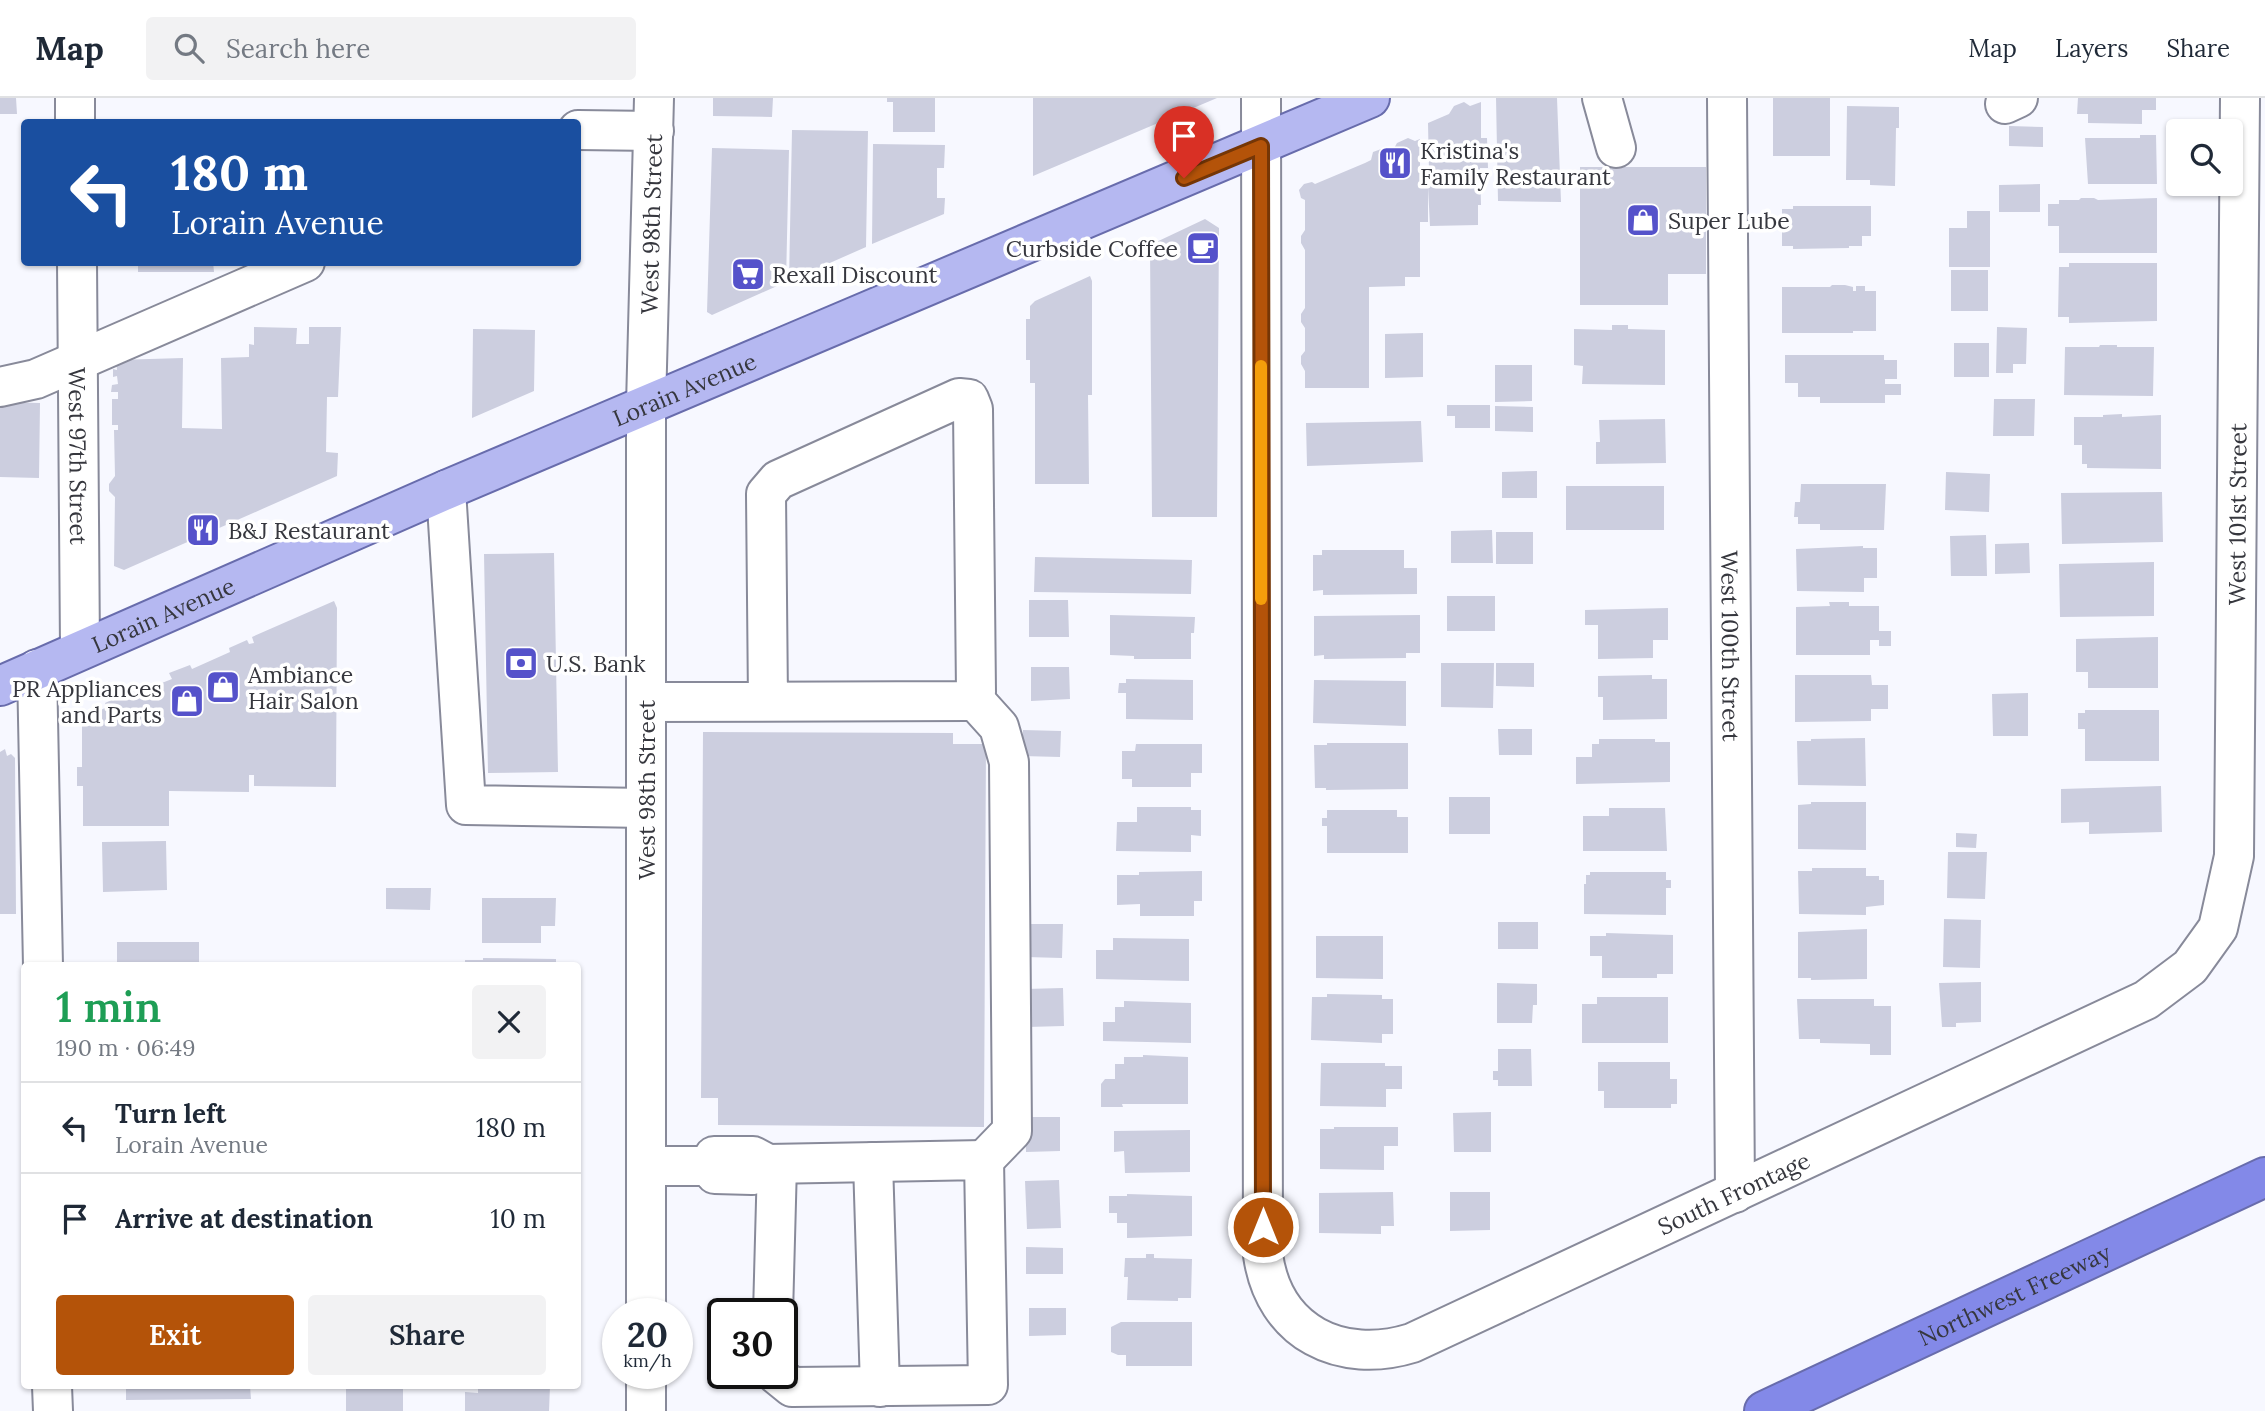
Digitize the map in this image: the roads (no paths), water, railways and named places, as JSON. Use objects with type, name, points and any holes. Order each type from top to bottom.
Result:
[{"type":"highway","name":"Northwest Freeway","points":[[1764,1411],[2265,1177]]},
{"type":"main road","name":"Lorain Avenue","points":[[0,686],[446,490],[1370,98]]},
{"type":"street","points":[[75,98],[75,119]]},
{"type":"street","name":"South Frontage","points":[[1261,98],[1263,1255],[1267,1277],[1276,1299],[1300,1326],[1335,1346],[1361,1351],[1387,1350],[1412,1343],[2146,1000],[2190,967],[2218,928]]},
{"type":"street","points":[[1602,98],[1616,148]]},
{"type":"street","name":"West 100th Street","points":[[1727,98],[1735,1193]]},
{"type":"street","name":"West 101st Street","points":[[2218,928],[2234,856],[2240,98]]},
{"type":"street","points":[[581,129],[654,114]]},
{"type":"street","name":"West 98th Street","points":[[646,1298],[646,405],[654,114]]},
{"type":"street","name":"West 97th Street","points":[[77,266],[80,649]]},
{"type":"street","points":[[0,387],[36,379],[78,362],[296,266]]},
{"type":"street","points":[[646,702],[967,701],[976,692],[973,409],[969,400],[959,398],[778,480],[766,494],[768,701]]},
{"type":"street","points":[[446,490],[466,805],[646,808]]},
{"type":"street","points":[[37,669],[43,962]]},
{"type":"street","points":[[646,1166],[709,1166],[714,1156],[753,1156],[772,1164],[984,1160],[1012,1131],[1009,762],[999,727],[971,696]]},
{"type":"street","points":[[798,1381],[880,1387],[988,1385],[984,1160]]},
{"type":"street","points":[[873,1162],[880,1387]]},
{"type":"street","points":[[772,1164],[773,1298]]},
{"type":"street","points":[[52,1389],[53,1411]]},
{"type":"street","points":[[646,1389],[646,1411]]},
{"type":"place","name":"Kristina's Family Restaurant","points":[[1395,163]]},
{"type":"place","name":"Super Lube","points":[[1643,220]]},
{"type":"place","name":"Curbside Coffee","points":[[1203,248]]},
{"type":"place","name":"Rexall Discount","points":[[748,274]]},
{"type":"place","name":"B&J Restaurant","points":[[203,530]]},
{"type":"place","name":"U.S. Bank","points":[[521,663]]},
{"type":"place","name":"Ambiance Hair Salon","points":[[223,687]]},
{"type":"place","name":"PR Appliances and Parts","points":[[187,701]]}]
